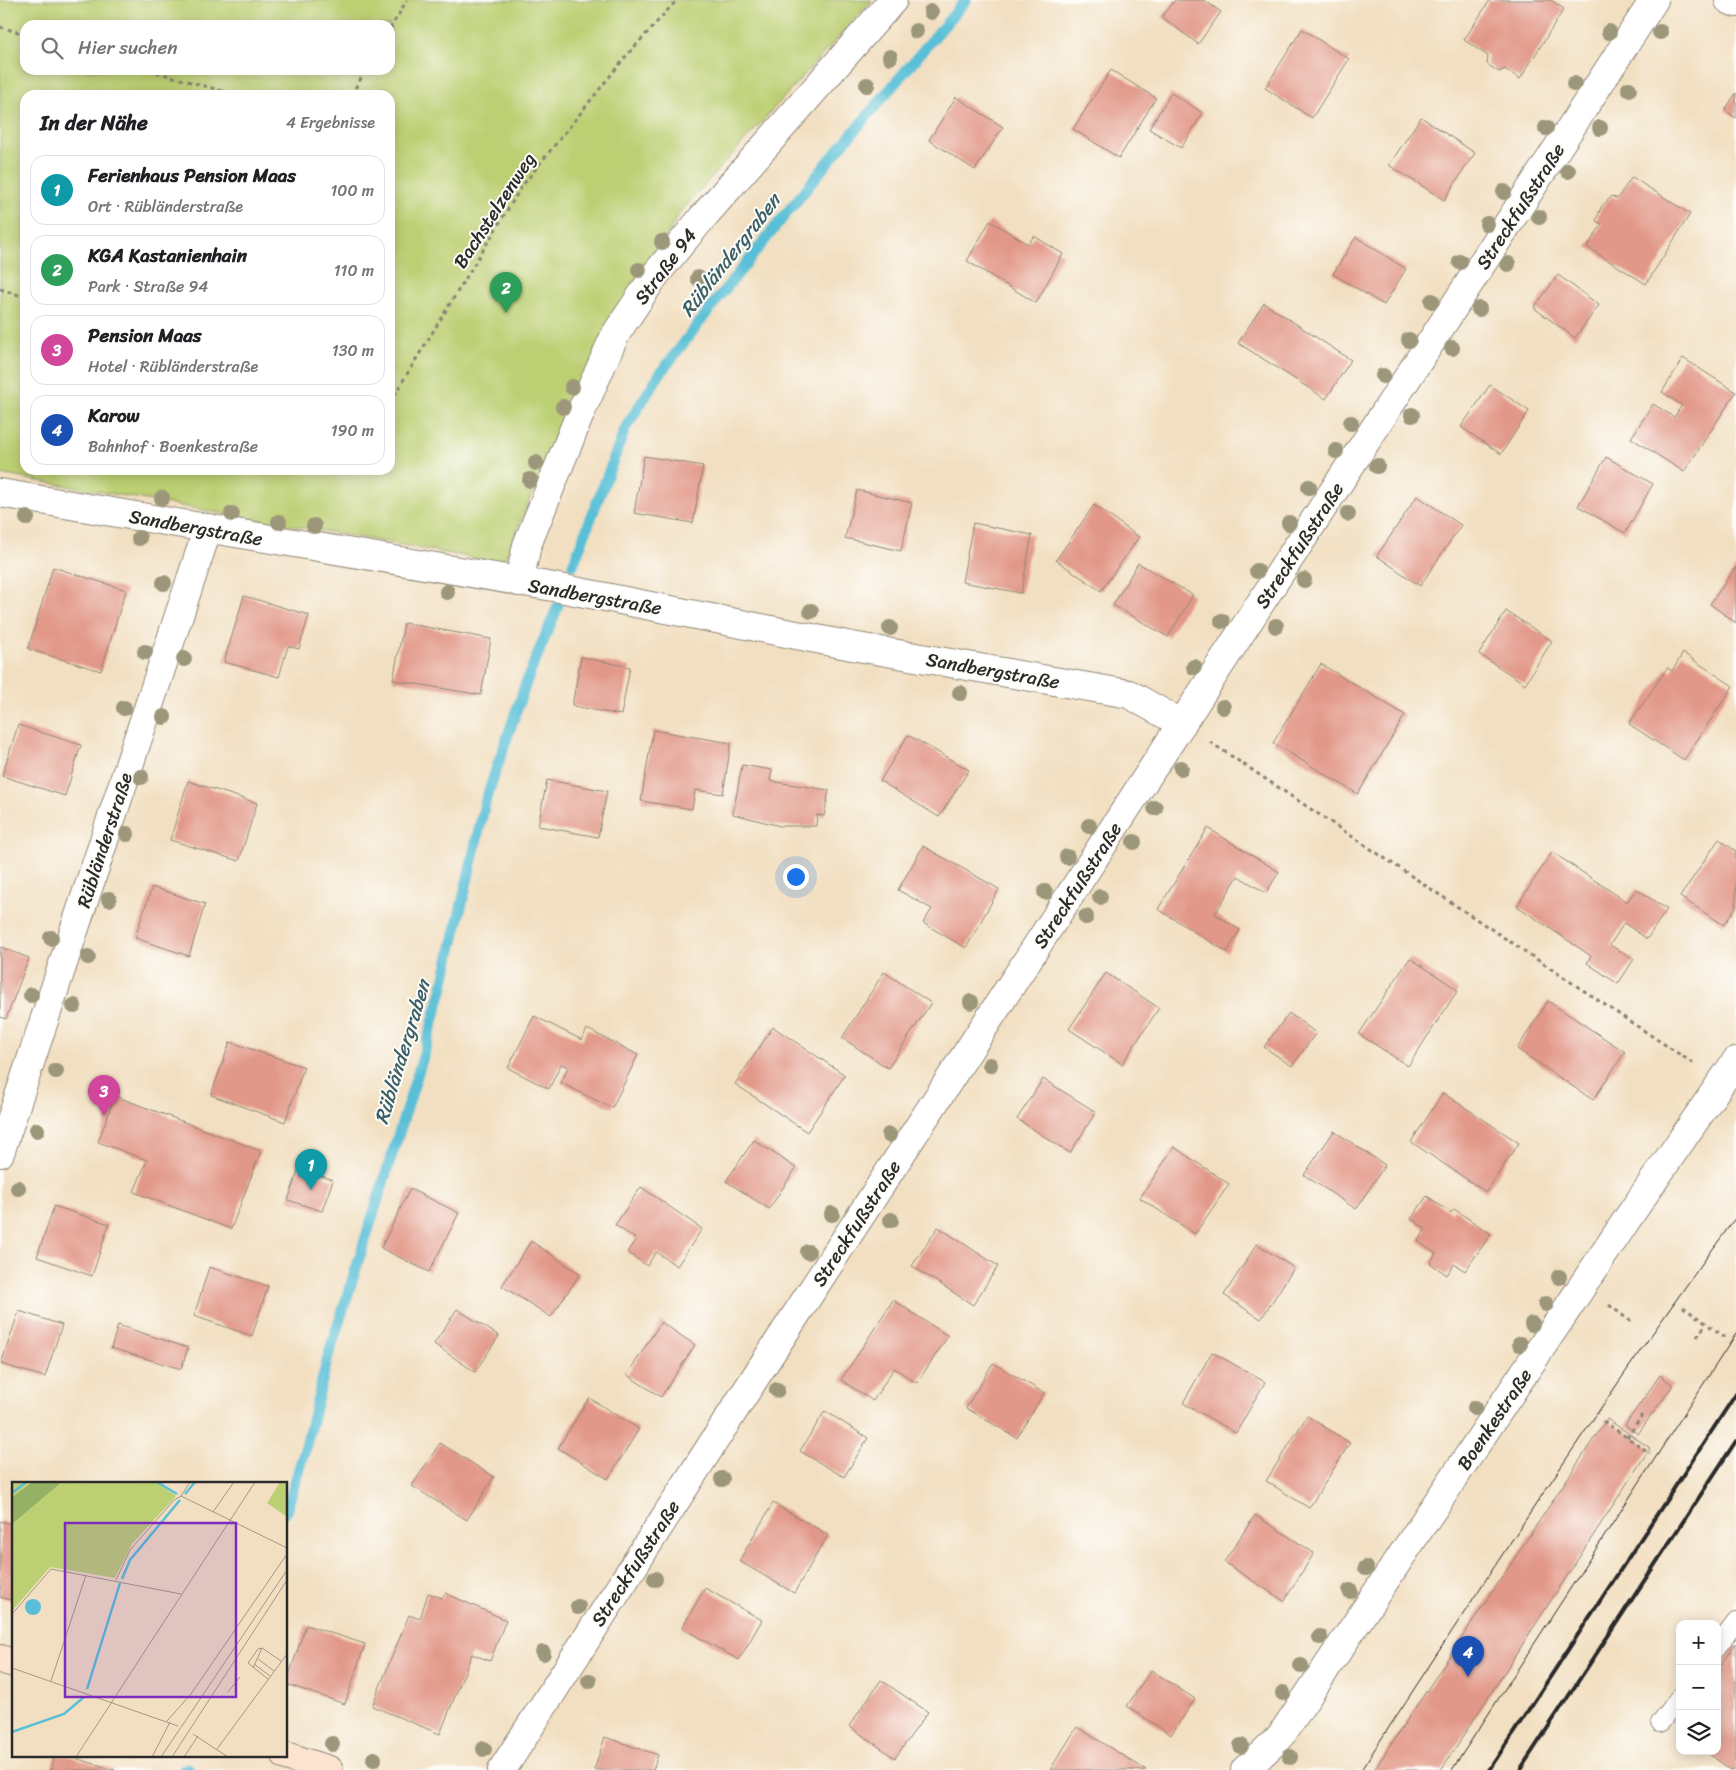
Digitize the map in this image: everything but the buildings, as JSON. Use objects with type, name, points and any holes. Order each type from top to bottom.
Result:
[{"type":"main road","points":[[0,1658],[12,1662]]},
{"type":"main road","points":[[288,1757],[329,1770]]},
{"type":"street","name":"Straße 94","points":[[519,582],[527,545],[580,414],[615,335],[655,275],[702,217],[894,0]]},
{"type":"street","name":"Streckfußstraße","points":[[502,1770],[758,1373],[1654,0]]},
{"type":"street","points":[[1729,0],[1736,3]]},
{"type":"street","name":"Sandbergstraße","points":[[0,493],[565,590],[862,647],[1129,694],[1182,724]]},
{"type":"street","name":"Rübländerstraße","points":[[0,1152],[208,528]]},
{"type":"street","name":"Boenkestraße","points":[[1245,1770],[1280,1737],[1634,1209],[1729,1072]]},
{"type":"lane","points":[[1721,1642],[1736,1622]]},
{"type":"lane","points":[[1660,1723],[1676,1702]]},
{"type":"path","points":[[395,20],[407,0]]},
{"type":"path","name":"Bachstelzenweg","points":[[395,394],[522,186],[627,55],[676,0]]},
{"type":"path","points":[[0,27],[20,33]]},
{"type":"path","points":[[166,75],[219,90]]},
{"type":"path","points":[[354,90],[363,75]]},
{"type":"path","points":[[0,289],[20,295]]},
{"type":"path","points":[[1182,724],[1729,1072]]},
{"type":"path","points":[[1683,1307],[1725,1337]]},
{"type":"path","points":[[1697,1337],[1706,1324]]},
{"type":"path","points":[[1627,1438],[1642,1415]]},
{"type":"path","points":[[1603,1421],[1650,1453]]},
{"type":"green space","points":[[0,0],[872,0],[680,212],[565,414],[503,563],[0,474]]},
{"type":"waterway","name":"Rübländergraben","points":[[573,565],[626,427],[659,375],[828,162],[966,0]]},
{"type":"waterway","name":"Rübländergraben","points":[[288,1505],[306,1445],[328,1357],[422,1060],[442,990],[486,799],[527,680],[558,606]]},
{"type":"waterway","name":"Rübländergraben","points":[[184,1770],[188,1768]]},
{"type":"tram line","points":[[1361,1770],[1498,1560],[1639,1353],[1736,1217]]},
{"type":"tram line","points":[[1452,1770],[1736,1334]]},
{"type":"railway","points":[[1489,1770],[1736,1394]]},
{"type":"railway","points":[[1520,1770],[1736,1441]]},
{"type":"place","name":"KGA Kastanienhain","points":[[506,313]]},
{"type":"place","name":"Pension Maas","points":[[104,1116]]},
{"type":"place","name":"Ferienhaus Pension Maas","points":[[311,1190]]},
{"type":"place","name":"Karow","points":[[1468,1677]]}]
